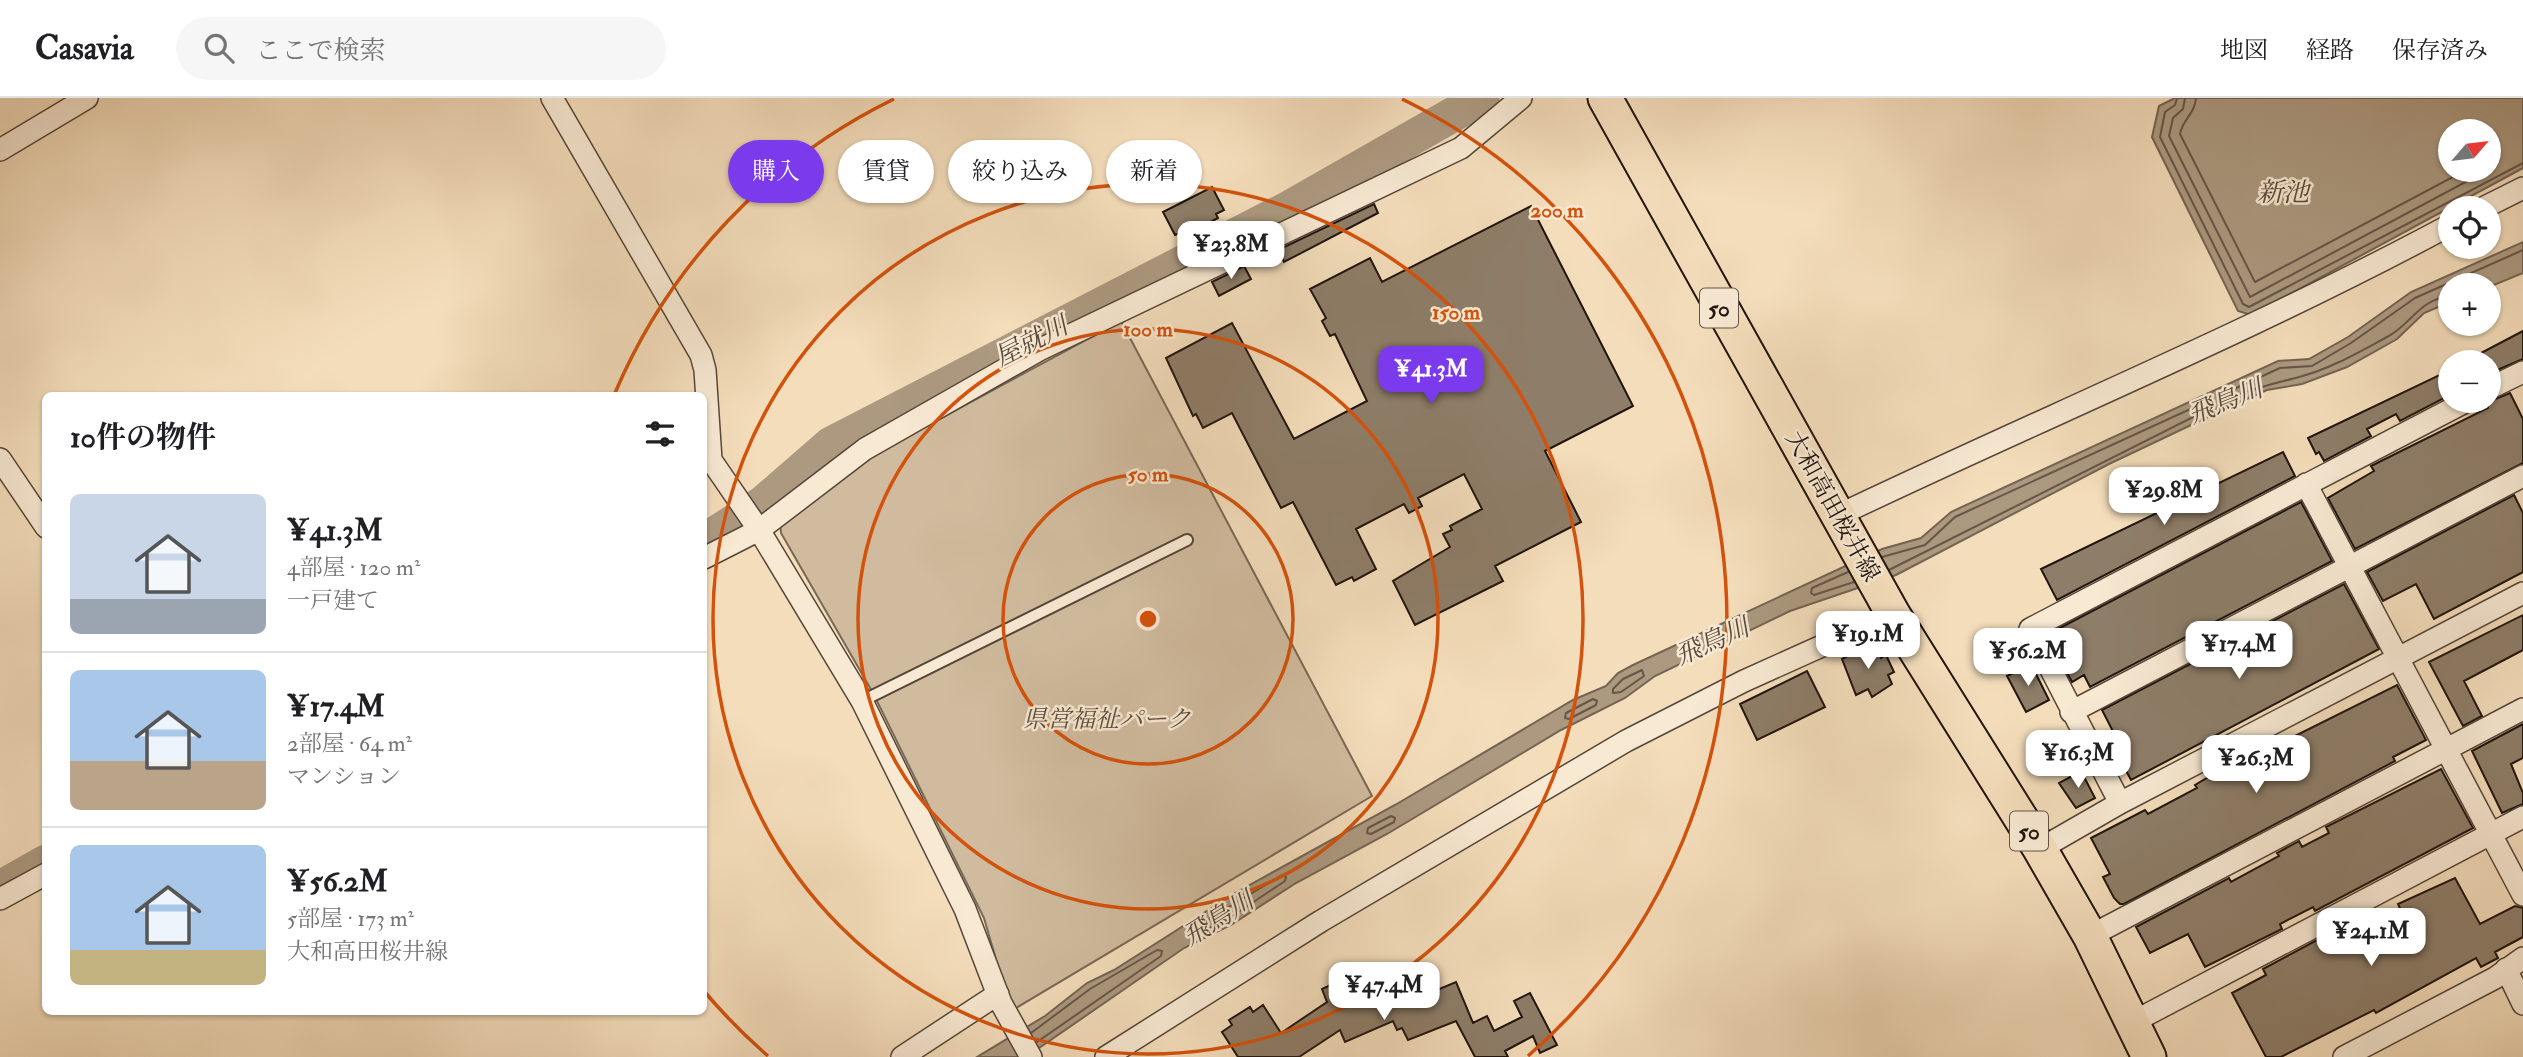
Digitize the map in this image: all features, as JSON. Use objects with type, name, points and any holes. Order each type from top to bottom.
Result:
[{"type":"main road","name":"大和高田桜井線","points":[[1605,98],[1726,320],[1891,609],[2040,849],[2090,936],[2149,1057]]},
{"type":"street","points":[[0,150],[87,98]]},
{"type":"street","points":[[552,98],[701,355],[706,392]]},
{"type":"street","points":[[707,556],[752,520],[865,449],[1027,357],[1461,148],[1521,98]]},
{"type":"street","points":[[2501,199],[2523,188]]},
{"type":"street","points":[[1842,520],[1995,440],[2206,348],[2359,274],[2438,231]]},
{"type":"street","points":[[2501,383],[2523,372]]},
{"type":"street","points":[[707,400],[711,460],[752,520],[862,701],[965,909],[1000,999],[1031,1057]]},
{"type":"street","points":[[2120,803],[2030,629],[2444,413]]},
{"type":"street","points":[[0,459],[42,521]]},
{"type":"street","points":[[2071,712],[2523,476]]},
{"type":"street","points":[[2306,484],[2523,895]]},
{"type":"street","points":[[2040,849],[2120,803],[2523,593]]},
{"type":"street","points":[[1106,1057],[1321,921],[1626,741],[1891,609]]},
{"type":"street","points":[[2090,936],[2523,709]]},
{"type":"street","points":[[2131,1023],[2523,817]]},
{"type":"street","points":[[0,899],[42,876]]},
{"type":"street","points":[[2344,1057],[2495,978],[2514,964],[2523,1004]]},
{"type":"street","points":[[902,1057],[1000,999]]},
{"type":"lane","points":[[862,701],[1186,540]]},
{"type":"green space","name":"県営福祉パーク","points":[[1121,321],[1372,796],[1011,1011],[984,918],[873,693],[781,533],[780,521],[865,459]]},
{"type":"water","name":"新池","points":[[2175,98],[2523,98],[2523,168],[2501,180],[2501,119],[2438,119],[2438,182],[2497,182],[2471,196],[2438,196],[2438,214],[2251,315],[2238,311],[2152,137],[2159,106]]},
{"type":"water","points":[[2523,242],[2523,273],[2501,282],[2501,273],[2454,273],[2485,259],[2501,259],[2501,252]]},
{"type":"water","name":"飛鳥川","points":[[2438,280],[2438,307],[2424,313],[2397,339],[2347,367],[2302,384],[2267,390],[2109,464],[1896,575],[1790,611],[1655,676],[1625,698],[1561,730],[1387,834],[1296,883],[1231,925],[1184,948],[1026,1057],[977,1057],[1045,1016],[1087,983],[1114,970],[1235,893],[1395,805],[1573,700],[1606,686],[1618,673],[1882,549],[1921,538],[1951,512],[2278,361],[2309,359],[2348,337],[2411,292]]},
{"type":"building","points":[[1212,187],[1224,210],[1216,214],[1218,218],[1196,230],[1195,227],[1175,235],[1163,212],[1181,203],[1202,203],[1202,192]]},
{"type":"building","points":[[1374,204],[1378,213],[1284,262],[1278,250]]},
{"type":"building","points":[[1531,206],[1633,406],[1545,451],[1581,522],[1495,566],[1503,581],[1415,625],[1393,581],[1450,547],[1443,534],[1452,530],[1450,526],[1482,509],[1464,474],[1418,498],[1422,506],[1409,513],[1404,504],[1356,529],[1376,569],[1354,581],[1352,577],[1336,585],[1293,502],[1281,508],[1232,413],[1203,428],[1196,414],[1193,416],[1166,358],[1232,323],[1294,439],[1367,401],[1335,334],[1330,336],[1322,321],[1326,318],[1310,289],[1370,258],[1382,282]]},
{"type":"building","points":[[1244,266],[1251,279],[1219,296],[1212,282]]},
{"type":"building","points":[[2523,331],[2523,359],[2501,368],[2501,350],[2487,350]]},
{"type":"building","points":[[2438,376],[2438,401],[2400,421],[2396,414],[2367,429],[2371,436],[2324,461],[2319,452],[2316,454],[2308,438]]},
{"type":"building","points":[[2510,393],[2523,419],[2523,463],[2355,549],[2328,498],[2374,471],[2371,466],[2478,413],[2501,413],[2501,397]]},
{"type":"building","points":[[2283,452],[2295,476],[2057,600],[2041,569]]},
{"type":"building","points":[[2514,495],[2523,513],[2523,572],[2434,619],[2416,584],[2383,601],[2367,572]]},
{"type":"building","points":[[2301,502],[2332,561],[2090,687],[2084,675],[2072,682],[2065,669],[2072,666],[2054,631]]},
{"type":"building","points":[[2344,584],[2379,649],[2131,780],[2115,750],[2121,747],[2102,710]]},
{"type":"building","points":[[2523,615],[2523,650],[2464,681],[2482,716],[2463,726],[2429,662]]},
{"type":"building","points":[[1874,643],[1881,658],[1886,655],[1894,672],[1888,675],[1892,684],[1872,697],[1868,689],[1856,695],[1842,659]]},
{"type":"building","points":[[2031,664],[2049,700],[2026,712],[2007,676]]},
{"type":"building","points":[[1807,671],[1825,707],[1757,740],[1740,704]]},
{"type":"building","points":[[2397,685],[2426,740],[2393,757],[2395,761],[2124,904],[2114,898],[2103,877],[2110,874],[2091,838],[2145,810],[2148,814],[2197,788],[2195,785],[2252,751],[2289,739]]},
{"type":"building","points":[[2523,724],[2523,758],[2511,764],[2523,793],[2523,804],[2502,813],[2472,751]]},
{"type":"building","points":[[2441,769],[2473,828],[2315,911],[2313,907],[2280,924],[2282,929],[2205,967],[2188,934],[2150,953],[2136,927],[2229,878],[2231,882],[2279,856],[2277,853],[2299,841],[2302,847],[2329,833],[2326,827]]},
{"type":"building","points":[[2081,771],[2095,798],[2076,808],[2059,783]]},
{"type":"building","points":[[2455,878],[2480,924],[2515,906],[2523,908],[2523,937],[2495,952],[2498,958],[2481,967],[2476,958],[2376,1013],[2374,1010],[2281,1057],[2266,1057],[2232,993],[2266,975],[2263,969],[2347,924],[2352,935],[2401,910],[2398,904]]},
{"type":"building","points":[[1358,972],[1370,998],[1401,984],[1403,990],[1412,986],[1418,998],[1456,982],[1473,1023],[1487,1016],[1494,1031],[1522,1017],[1514,1001],[1530,993],[1557,1045],[1540,1053],[1533,1036],[1505,1051],[1508,1057],[1475,1057],[1456,1021],[1408,1040],[1402,1028],[1397,1030],[1393,1021],[1345,1042],[1340,1030],[1299,1057],[1238,1057],[1222,1032],[1232,1025],[1229,1020],[1250,1007],[1253,1012],[1263,1005],[1281,1033],[1327,1002],[1322,989]]},
{"type":"waterway","name":"屋就川","points":[[707,539],[763,503],[831,444],[1291,207],[1482,98]]},
{"type":"waterway","name":"屋就川","points":[[0,888],[42,864]]}]
